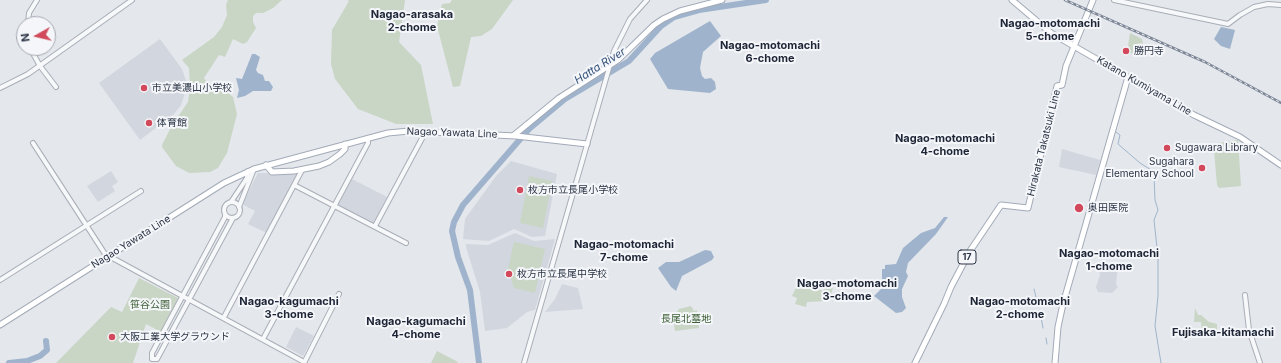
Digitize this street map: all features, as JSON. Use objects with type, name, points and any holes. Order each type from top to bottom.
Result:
[{"type":"main road","points":[[514,136],[559,98],[608,69],[663,19],[680,11],[722,0]]},
{"type":"main road","name":"Katano Kumiyama Line","points":[[1012,0],[1051,33],[1205,121],[1240,137],[1281,165]]},
{"type":"main road","name":"Hirakata Takatsuki Line","points":[[915,363],[970,251],[1001,205],[1028,208],[1057,86],[1062,86],[1066,66],[1093,0]]},
{"type":"main road","points":[[1055,363],[1058,327],[1063,304],[1128,77]]},
{"type":"main road","name":"Nagao Yawata Line","points":[[0,325],[224,183],[254,169],[388,133],[426,131],[514,136],[587,144]]},
{"type":"main road","points":[[266,166],[272,172],[302,170],[329,162],[345,149],[345,144]]},
{"type":"street","points":[[29,16],[37,0]]},
{"type":"street","points":[[0,88],[12,84],[40,66],[132,0]]},
{"type":"street","points":[[524,363],[587,144],[603,82],[614,51],[625,27],[647,0]]},
{"type":"street","points":[[1114,0],[1228,24],[1254,7],[1268,4],[1281,5]]},
{"type":"street","points":[[34,56],[56,87]]},
{"type":"street","points":[[375,226],[426,131]]},
{"type":"street","points":[[263,339],[368,143],[368,138]]},
{"type":"street","points":[[33,142],[108,256],[224,317],[304,362],[339,294]]},
{"type":"street","points":[[248,171],[247,178],[231,202],[225,206],[225,217],[160,338],[151,357],[152,359],[157,359],[212,255],[233,218],[239,213],[239,207],[254,169]]},
{"type":"street","points":[[224,317],[302,170]]},
{"type":"street","points":[[294,185],[406,243]]},
{"type":"street","points":[[0,280],[142,191]]},
{"type":"street","points":[[231,202],[236,203],[239,207]]},
{"type":"street","points":[[225,214],[228,217],[233,218]]},
{"type":"street","points":[[206,252],[212,255]]},
{"type":"street","points":[[195,274],[201,277]]},
{"type":"street","points":[[1244,295],[1249,330],[1260,363]]},
{"type":"street","points":[[171,317],[178,320]]},
{"type":"street","points":[[160,338],[166,342]]},
{"type":"shaded area","name":"市立美濃山小学校","points":[[160,39],[182,69],[186,81],[185,93],[181,105],[174,114],[140,140],[99,83]]},
{"type":"shaded area","points":[[1062,149],[1100,160],[1096,175],[1059,167]]},
{"type":"shaded area","name":"枚方市立長尾小学校","points":[[511,161],[557,174],[545,236],[532,237],[514,229],[489,241],[463,239],[465,219],[496,176]]},
{"type":"shaded area","points":[[111,171],[118,182],[112,186],[115,191],[98,202],[87,186]]},
{"type":"shaded area","points":[[258,173],[298,174],[267,233],[248,224],[255,211],[242,204]]},
{"type":"shaded area","points":[[352,179],[387,197],[373,224],[338,205]]},
{"type":"shaded area","name":"枚方市立長尾中学校","points":[[515,233],[534,241],[555,239],[535,310],[527,312],[507,328],[485,331],[480,292],[466,244],[488,245]]},
{"type":"shaded area","points":[[1098,263],[1118,266],[1116,284],[1118,287],[1112,293],[1098,292],[1096,287],[1100,275],[1099,269],[1097,268]]},
{"type":"shaded area","points":[[562,284],[578,288],[583,309],[545,312],[555,299]]},
{"type":"shaded area","points":[[296,327],[314,336],[303,356],[286,347]]},
{"type":"green space","points":[[228,0],[282,0],[273,8],[263,13],[256,13],[253,16],[253,22],[256,28],[247,42],[243,44],[233,39],[225,57],[219,55],[204,78],[207,82],[222,88],[233,97],[237,114],[227,153],[218,168],[210,172],[189,173],[176,166],[162,145],[171,127],[188,102],[190,88],[189,68],[182,60],[214,37],[222,27],[227,15],[226,5]]},
{"type":"green space","points":[[347,0],[405,0],[399,42],[421,65],[433,124],[396,124],[358,109],[335,79],[331,64],[332,30],[349,1]]},
{"type":"green space","points":[[452,0],[513,0],[492,29],[481,36],[471,37],[460,86],[453,87],[437,26],[442,4],[450,3]]},
{"type":"green space","points":[[1130,33],[1142,39],[1145,53],[1141,55],[1129,53],[1130,47],[1128,46]]},
{"type":"green space","points":[[1238,140],[1241,186],[1219,188],[1217,185],[1214,150],[1218,147],[1218,143]]},
{"type":"green space","points":[[529,176],[552,181],[543,228],[520,223]]},
{"type":"green space","points":[[514,242],[545,249],[535,293],[514,288],[508,269]]},
{"type":"green space","name":"大阪工業大学グラウンド","points":[[139,278],[178,298],[161,332],[146,324],[133,363],[56,363],[111,307],[122,312]]},
{"type":"green space","points":[[799,282],[823,291],[826,286],[833,288],[830,298],[827,301],[807,302],[806,307],[795,304],[797,298],[792,296]]},
{"type":"green space","name":"長尾北墓地","points":[[691,306],[694,311],[697,310],[699,328],[675,331],[673,317],[679,309]]},
{"type":"green space","points":[[1195,308],[1198,315],[1201,315],[1209,322],[1217,324],[1217,332],[1202,333],[1201,322],[1194,322]]},
{"type":"green space","points":[[437,351],[458,362],[431,363]]},
{"type":"water","points":[[710,21],[721,36],[703,52],[700,68],[702,76],[705,79],[711,78],[715,82],[716,89],[710,93],[668,89],[650,59],[655,53]]},
{"type":"water","points":[[1221,27],[1235,30],[1230,49],[1221,46],[1214,39]]},
{"type":"water","points":[[252,54],[260,57],[256,70],[258,73],[263,75],[265,81],[269,81],[273,87],[271,91],[253,91],[245,96],[237,98],[239,90],[236,78],[242,79]]},
{"type":"water","points":[[944,217],[948,217],[936,234],[908,263],[906,272],[908,276],[902,289],[902,297],[906,308],[902,312],[896,313],[874,296],[882,288],[882,269],[885,269],[885,265],[896,264],[903,248],[921,233],[935,228]]},
{"type":"water","points":[[705,250],[711,251],[714,257],[712,260],[682,276],[676,291],[671,287],[658,268],[666,262],[679,262]]},
{"type":"waterway","name":"Hatta River","points":[[479,363],[470,290],[458,257],[452,231],[454,222],[463,205],[529,129],[565,99],[629,61],[661,26],[674,17],[699,10],[766,0]]},
{"type":"waterway","points":[[1116,132],[1120,135],[1118,144],[1140,163],[1156,173]]},
{"type":"waterway","points":[[1161,363],[1155,326],[1158,296],[1158,257],[1154,220],[1158,210],[1155,200],[1154,176],[1164,167],[1163,161]]},
{"type":"waterway","points":[[1034,289],[1038,305]]},
{"type":"waterway","points":[[1040,311],[1043,328]]},
{"type":"waterway","points":[[1046,338],[1047,344]]},
{"type":"waterway","points":[[9,363],[27,361],[40,356],[47,350],[46,341]]},
{"type":"railway","points":[[1065,0],[1205,62],[1281,103]]},
{"type":"place","name":"勝円寺","points":[[1126,51]]},
{"type":"place","name":"市立美濃山小学校","points":[[144,88]]},
{"type":"place","name":"体育館","points":[[149,123]]},
{"type":"place","name":"Sugawara Library","points":[[1167,148]]},
{"type":"place","name":"Sugahara Elementary School","points":[[1202,168]]},
{"type":"place","name":"枚方市立長尾小学校","points":[[520,190]]},
{"type":"place","name":"奥田医院","points":[[1079,208]]},
{"type":"place","name":"枚方市立長尾中学校","points":[[509,274]]},
{"type":"place","name":"大阪工業大学グラウンド","points":[[112,337]]},
{"type":"district","name":"Nagao-arasaka 2-chome","points":[[412,21]]},
{"type":"district","name":"Nagao-motomachi 5-chome","points":[[1050,30]]},
{"type":"district","name":"Nagao-motomachi 6-chome","points":[[770,52]]},
{"type":"district","name":"Nagao-motomachi 4-chome","points":[[945,145]]},
{"type":"district","name":"Nagao-motomachi 7-chome","points":[[624,251]]},
{"type":"district","name":"Nagao-motomachi 1-chome","points":[[1109,260]]},
{"type":"district","name":"Nagao-motomachi 3-chome","points":[[847,290]]},
{"type":"district","name":"Nagao-kagumachi 3-chome","points":[[289,308]]},
{"type":"district","name":"Nagao-motomachi 2-chome","points":[[1020,308]]},
{"type":"district","name":"Nagao-kagumachi 4-chome","points":[[416,328]]},
{"type":"district","name":"Fujisaka-kitamachi","points":[[1223,333]]},
{"type":"park label","name":"笹谷公園","points":[[150,305]]}]
